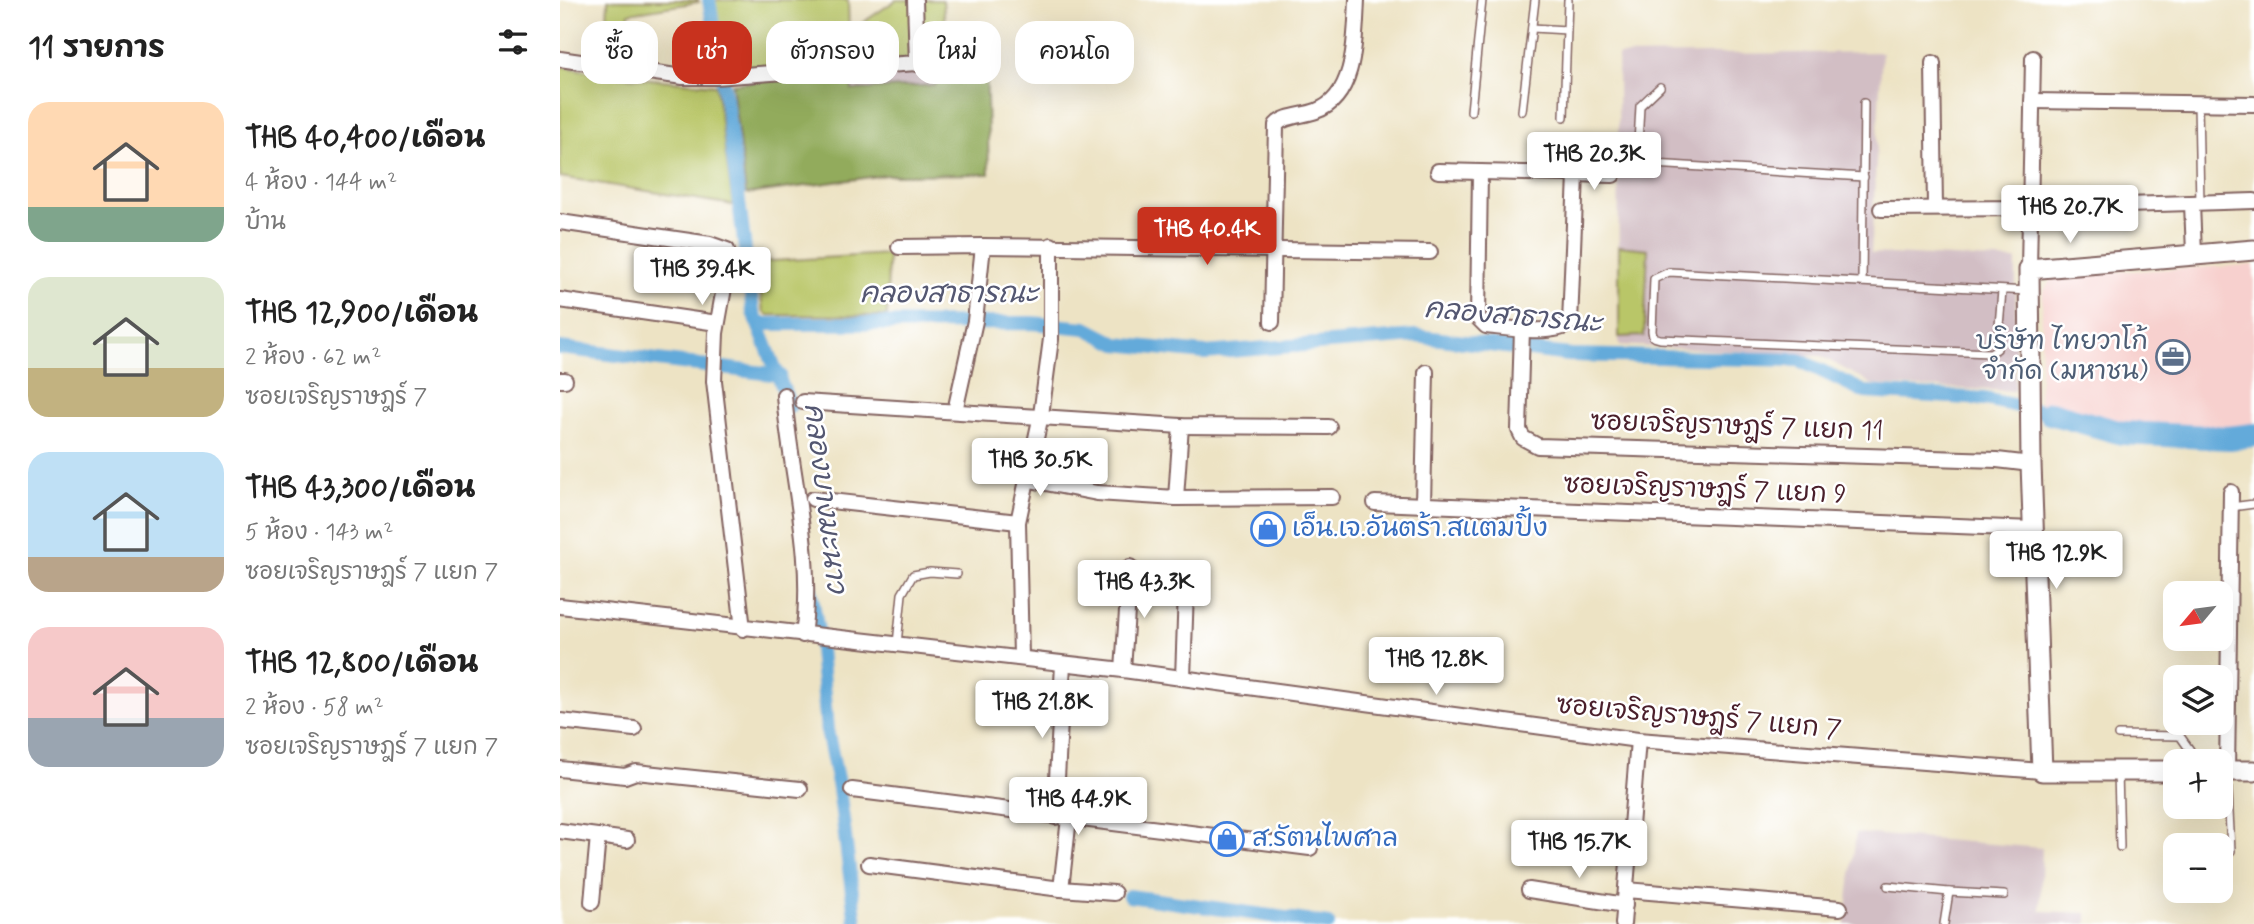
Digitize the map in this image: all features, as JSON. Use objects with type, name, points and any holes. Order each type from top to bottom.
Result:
[{"type":"street","points":[[915,0],[916,21]]},
{"type":"street","points":[[1272,322],[1276,125],[1282,119],[1324,107],[1342,86],[1351,70],[1357,0]]},
{"type":"street","points":[[2033,58],[2029,269],[2030,411],[2042,771],[2163,771]]},
{"type":"street","points":[[560,59],[683,77],[734,77],[913,64]]},
{"type":"street","points":[[1933,63],[1935,208]]},
{"type":"street","points":[[2032,100],[2254,104]]},
{"type":"street","points":[[1438,171],[1613,175]]},
{"type":"street","points":[[1480,172],[1478,318],[1486,326],[1522,334],[1561,328],[1570,323],[1576,175]]},
{"type":"street","points":[[1881,209],[2030,208],[2254,201]]},
{"type":"street","points":[[2194,253],[2196,204]]},
{"type":"street","points":[[560,222],[709,243],[727,250],[729,260],[717,323],[715,365],[743,629]]},
{"type":"street","points":[[1021,657],[1018,522],[1041,415],[1051,340],[1051,245]]},
{"type":"street","points":[[899,247],[1051,245],[1430,252]]},
{"type":"street","points":[[955,411],[975,321],[983,246]]},
{"type":"street","points":[[2029,269],[2254,250]]},
{"type":"street","points":[[560,300],[717,323]]},
{"type":"street","name":"ซอยเจริญราษฎร์ 7 แยก 11","points":[[1522,334],[1519,430],[1522,438],[1538,446],[1997,460],[2031,464]]},
{"type":"street","points":[[1423,504],[1426,372]]},
{"type":"street","points":[[784,395],[803,543],[807,612],[805,635]]},
{"type":"street","points":[[803,401],[1181,426],[1329,427]]},
{"type":"street","points":[[1176,498],[1181,426]]},
{"type":"street","points":[[1026,479],[1097,493],[1176,498],[1332,497]]},
{"type":"street","points":[[813,499],[1018,522]]},
{"type":"street","points":[[2225,749],[2231,499]]},
{"type":"street","name":"ซอยเจริญราษฎร์ 7 แยก 9","points":[[1375,503],[2033,529]]},
{"type":"street","points":[[1123,670],[1129,567]]},
{"type":"street","points":[[1183,678],[1186,590]]},
{"type":"street","name":"ซอยเจริญราษฎร์ 7 แยก 7","points":[[560,606],[743,629],[1021,657],[1638,740],[2042,771]]},
{"type":"street","points":[[1061,889],[1063,664]]},
{"type":"street","points":[[560,721],[634,729]]},
{"type":"street","points":[[1623,924],[1638,740]]},
{"type":"street","points":[[560,769],[625,776],[636,772],[800,789]]},
{"type":"street","points":[[2233,771],[2254,771]]},
{"type":"street","points":[[852,790],[1310,848]]},
{"type":"street","points":[[560,831],[627,839]]},
{"type":"street","points":[[592,902],[598,836]]},
{"type":"street","points":[[869,864],[1061,889],[1114,893]]},
{"type":"street","points":[[1529,890],[1626,898],[1840,908]]},
{"type":"lane","points":[[1471,111],[1482,0]]},
{"type":"lane","points":[[1522,111],[1535,0]]},
{"type":"lane","points":[[1564,117],[1568,0]]},
{"type":"lane","points":[[1532,28],[1567,30]]},
{"type":"lane","points":[[1660,87],[1640,106],[1637,163],[1864,177]]},
{"type":"lane","points":[[1861,282],[1864,103]]},
{"type":"lane","points":[[2196,204],[2198,103]]},
{"type":"lane","points":[[2002,291],[1997,349],[1990,353],[1653,337],[1654,279],[1664,272],[2029,291]]},
{"type":"lane","points":[[2231,499],[2254,504]]},
{"type":"lane","points":[[897,645],[902,594],[913,575],[930,572],[957,574]]},
{"type":"lane","points":[[2118,735],[2180,736],[2189,749]]},
{"type":"lane","points":[[2118,771],[2120,847]]},
{"type":"lane","points":[[1888,887],[2004,895]]},
{"type":"lane","points":[[1944,924],[1950,892]]},
{"type":"shaded area","points":[[1882,52],[1871,253],[2016,260],[2015,391],[1873,385],[1821,356],[1619,345],[1618,55]]},
{"type":"shaded area","points":[[913,68],[913,84],[936,85],[851,90],[851,84],[899,84],[899,69]]},
{"type":"shaded area","points":[[2254,265],[2254,424],[2203,430],[2125,428],[2039,405],[2043,292],[2054,275]]},
{"type":"shaded area","points":[[1856,833],[2042,848],[2040,911],[2087,913],[2087,924],[1845,924]]},
{"type":"green space","points":[[608,0],[699,2],[629,13],[628,21],[607,21]]},
{"type":"green space","points":[[713,0],[848,0],[849,21],[766,21],[766,68],[752,68],[752,21],[717,21]]},
{"type":"green space","points":[[896,0],[943,0],[945,21],[913,21],[913,59],[899,60],[899,21],[865,21]]},
{"type":"green space","points":[[560,66],[581,70],[581,84],[658,84],[658,80],[672,81],[672,84],[716,85],[733,205],[560,177]]},
{"type":"green space","points":[[766,81],[766,84],[851,84],[852,90],[987,84],[989,174],[886,175],[746,194],[732,84]]},
{"type":"green space","points":[[1619,246],[1648,249],[1644,336],[1619,337]]},
{"type":"green space","points":[[888,254],[887,316],[767,315],[763,311],[756,262]]},
{"type":"waterway","name":"คลองบางมะนาว","points":[[709,0],[726,101],[753,312],[790,406]]},
{"type":"waterway","name":"คลองสาธารณะ","points":[[760,324],[1032,323],[1086,328],[1117,344],[1205,353],[1416,336],[1569,355],[1799,360],[1865,392],[1985,399],[2050,413]]},
{"type":"waterway","points":[[560,348],[780,375]]},
{"type":"waterway","name":"คลองสาธารณะ","points":[[2050,413],[2122,433],[2229,438],[2254,435]]},
{"type":"waterway","name":"คลองบางมะนาว","points":[[810,586],[819,637],[827,730],[839,788],[856,924]]},
{"type":"waterway","points":[[1129,896],[1328,924]]},
{"type":"place","name":"บริษัท ไทยวาโก้ จำกัด (มหาชน)","points":[[2173,357]]},
{"type":"place","name":"เอ็น.เจ.อันตร้า.สแตมปิ้ง","points":[[1268,529]]},
{"type":"place","name":"ส.รัตนไพศาล","points":[[1227,839]]}]
